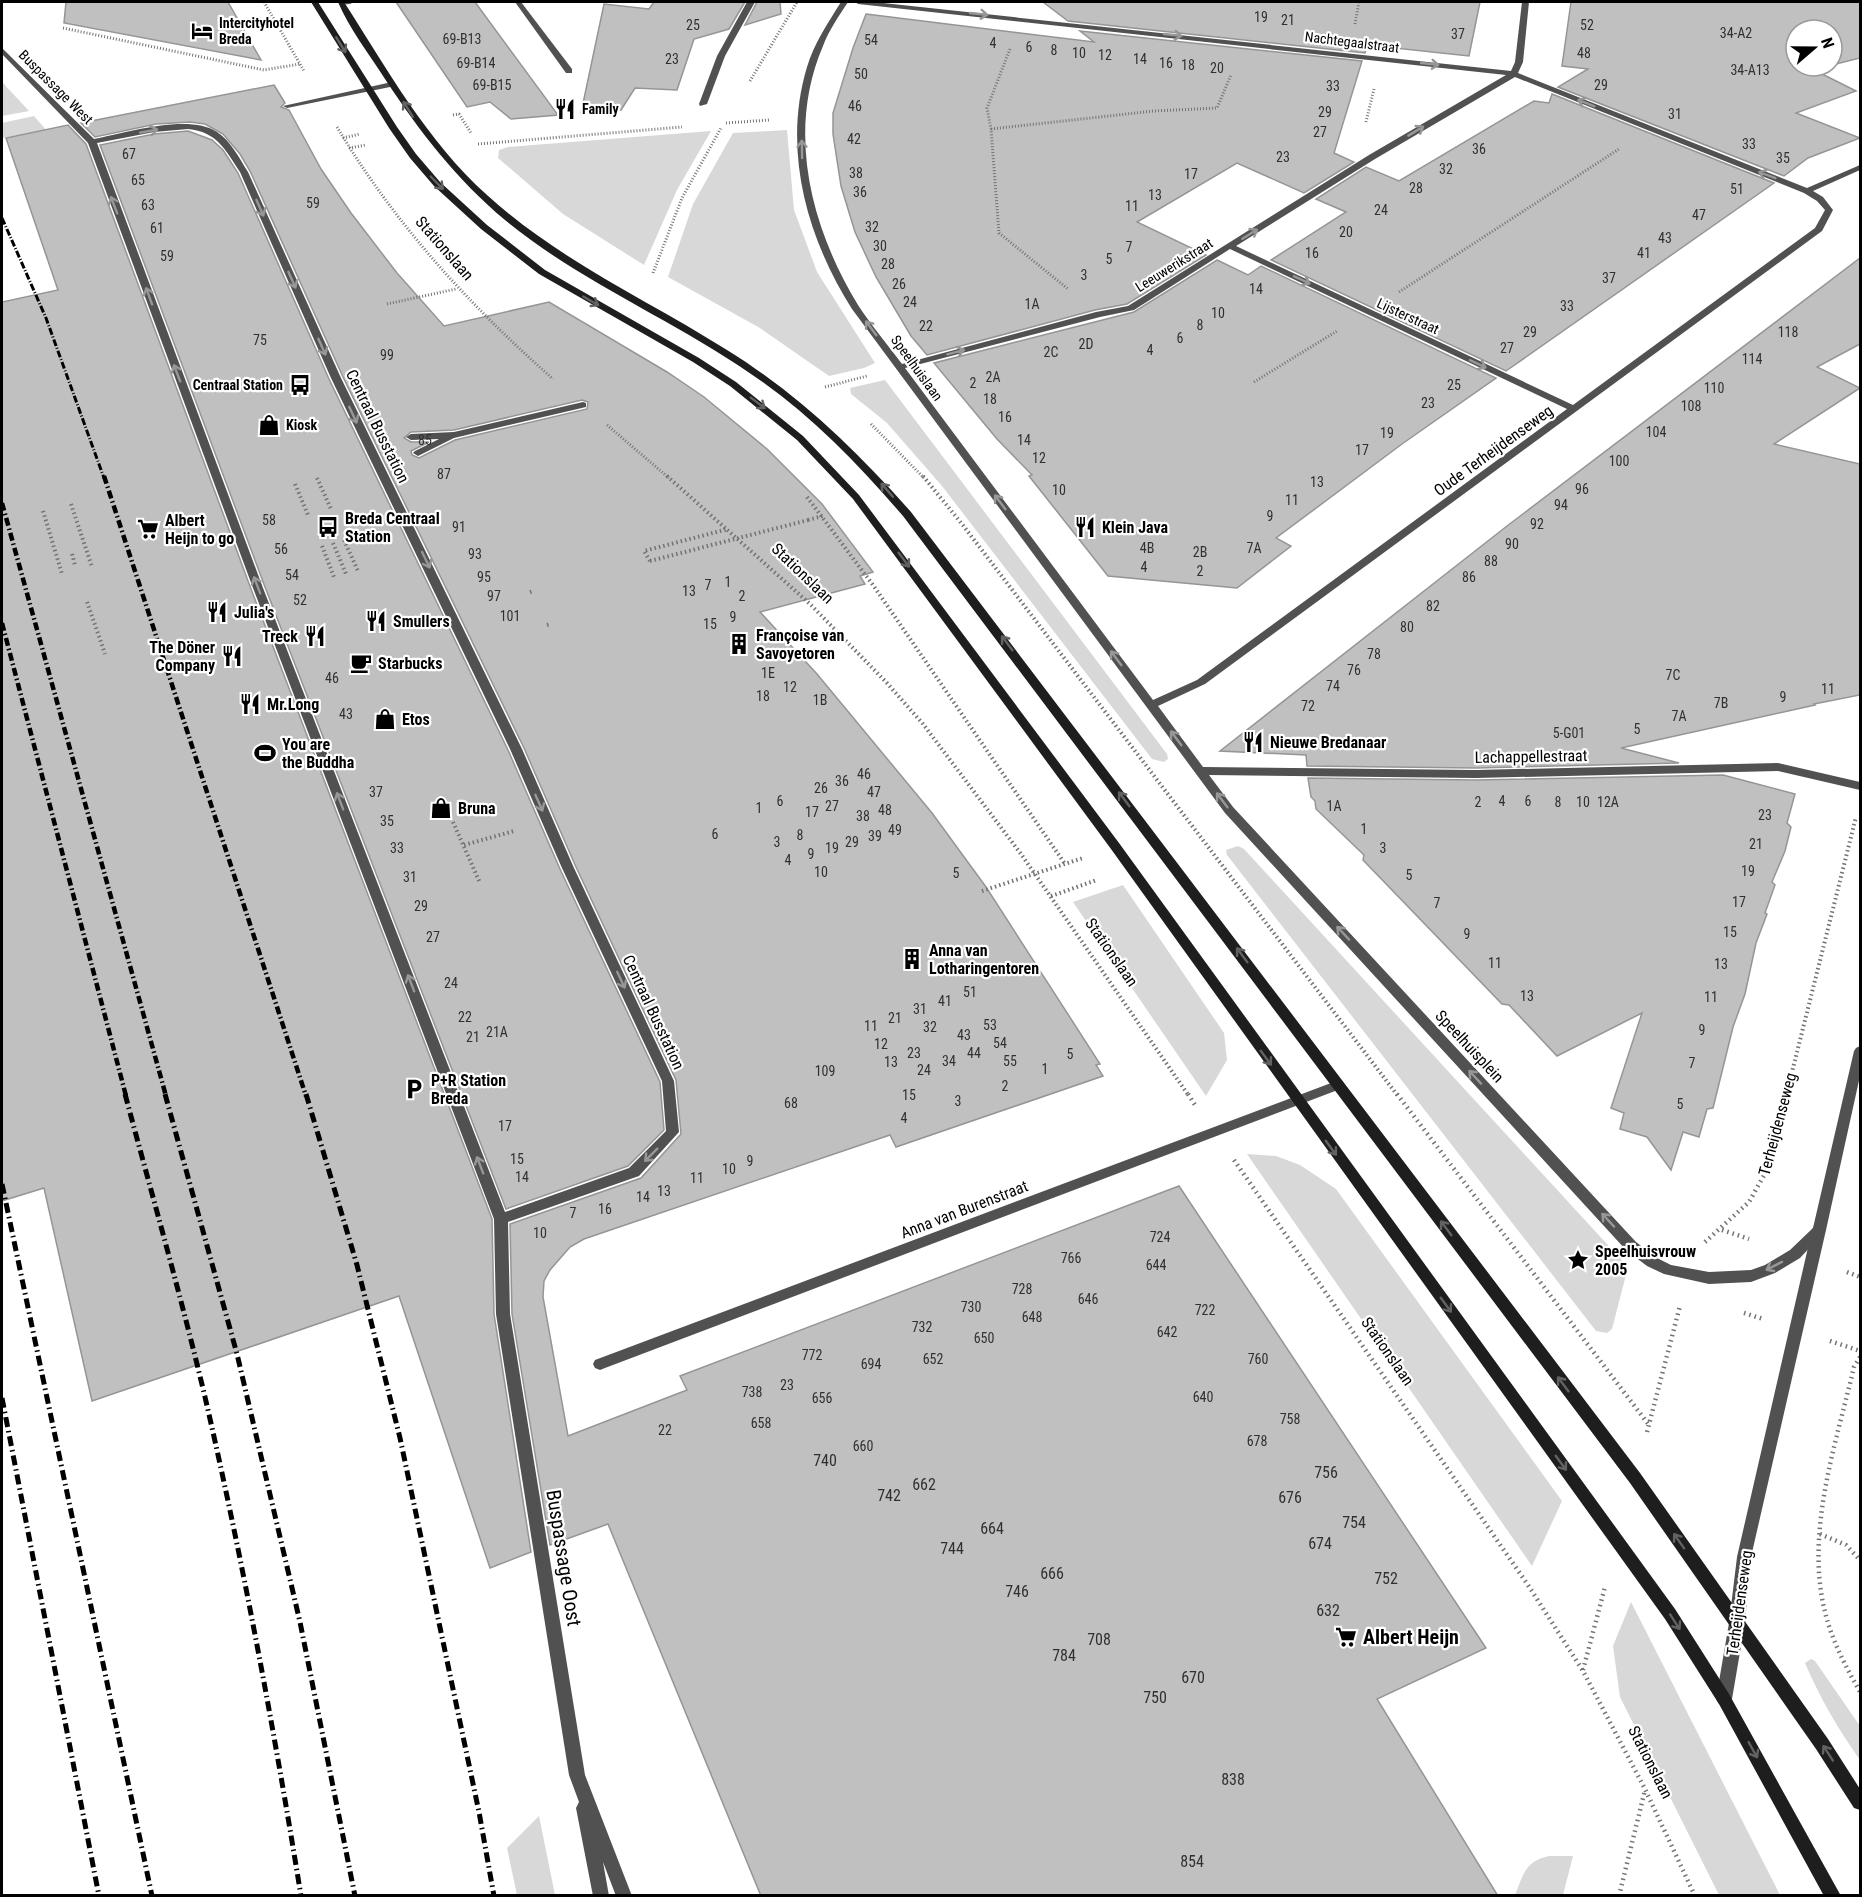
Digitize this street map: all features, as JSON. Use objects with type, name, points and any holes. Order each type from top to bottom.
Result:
[{"type":"main road","points":[[314,2],[413,156],[437,184],[484,227],[542,272],[696,360],[733,384],[800,438],[862,505],[1115,846],[1297,1101],[1670,1614],[1724,1699],[1833,1896]]},
{"type":"main road","points":[[344,2],[417,123],[463,177],[507,218],[563,259],[717,348],[792,401],[856,456],[907,514],[1635,1478],[1860,1802]]},
{"type":"street","points":[[518,2],[569,71]]},
{"type":"street","points":[[703,104],[721,56],[750,2]]},
{"type":"street","name":"Speelhuislaan","points":[[844,2],[819,45],[811,70],[803,117],[802,154],[807,194],[817,232],[834,270],[855,307],[1151,705]]},
{"type":"street","name":"Nachtegaalstraat","points":[[858,2],[1514,74],[1807,190],[1820,199]]},
{"type":"street","points":[[1514,74],[1519,62],[1526,2]]},
{"type":"street","name":"Buspassage West","points":[[2,50],[92,142]]},
{"type":"street","name":"Leeuwerikstraat","points":[[900,367],[1099,314],[1131,308],[1372,157],[1514,74]]},
{"type":"street","points":[[287,106],[392,84]]},
{"type":"street","name":"Centraal Busstation","points":[[92,142],[180,126],[210,130],[226,144],[238,163],[336,378],[506,728],[568,868],[668,1081],[673,1132],[634,1172],[501,1219]]},
{"type":"street","points":[[92,142],[254,578],[501,1219]]},
{"type":"street","points":[[1807,190],[1860,167]]},
{"type":"street","name":"Oude Terheijdenseweg","points":[[1151,705],[1201,682],[1819,229],[1829,210],[1820,199]]},
{"type":"street","name":"Lijsterstraat","points":[[1230,246],[1575,409]]},
{"type":"street","points":[[411,437],[454,435],[583,405]]},
{"type":"street","points":[[418,453],[454,435]]},
{"type":"street","name":"Speelhuisplein","points":[[1151,705],[1230,810],[1631,1246],[1652,1262],[1669,1270],[1689,1275],[1730,1278],[1751,1276],[1770,1269],[1795,1254],[1819,1230]]},
{"type":"street","name":"Lachappellestraat","points":[[1201,771],[1476,774],[1778,766],[1860,786]]},
{"type":"street","name":"Terheijdenseweg","points":[[1724,1699],[1737,1623],[1744,1557],[1860,1051]]},
{"type":"street","name":"Anna van Burenstraat","points":[[600,1364],[1339,1085]]},
{"type":"street","name":"Buspassage Oost","points":[[501,1219],[503,1314],[577,1775],[624,1896]]},
{"type":"street","points":[[577,1775],[602,1896]]},
{"type":"path","points":[[748,83],[797,2]]},
{"type":"path","points":[[1022,19],[987,108],[991,129],[999,234],[1099,314]]},
{"type":"path","points":[[63,28],[264,70],[300,64]]},
{"type":"path","points":[[991,129],[1154,111],[1217,108],[1243,43]]},
{"type":"path","points":[[1372,157],[1361,147],[1380,59]]},
{"type":"path","points":[[653,271],[682,198],[730,113]]},
{"type":"path","points":[[715,124],[803,117]]},
{"type":"path","points":[[477,144],[684,127]]},
{"type":"path","points":[[1254,382],[1368,312],[1650,129]]},
{"type":"path","name":"Stationslaan","points":[[349,148],[398,221],[456,289],[530,360],[729,529],[839,633],[896,693],[979,795],[1528,1585],[1583,1671],[1645,1789],[1695,1896]]},
{"type":"path","points":[[387,304],[456,289]]},
{"type":"path","points":[[792,401],[824,387],[900,367]]},
{"type":"path","points":[[317,478],[331,509]]},
{"type":"path","points":[[295,484],[308,515]]},
{"type":"path","points":[[806,495],[823,516],[1065,864]]},
{"type":"path","points":[[71,504],[92,567]]},
{"type":"path","points":[[43,511],[62,574]]},
{"type":"path","points":[[729,529],[644,551],[650,561],[823,516]]},
{"type":"path","points":[[344,540],[358,571]]},
{"type":"path","points":[[333,543],[346,574]]},
{"type":"path","points":[[322,546],[334,577]]},
{"type":"path","points":[[72,554],[75,565]]},
{"type":"path","points":[[87,602],[105,654]]},
{"type":"path","name":"Terheijdenseweg","points":[[1649,1425],[1698,1247],[1721,1230],[1749,1202],[1767,1170],[1858,810]]},
{"type":"path","points":[[453,822],[480,883]]},
{"type":"path","points":[[464,845],[524,828]]},
{"type":"path","points":[[982,891],[1035,874]]},
{"type":"path","points":[[1860,1357],[1854,1367],[1820,1534],[1821,1596],[1843,1662],[1860,1692]]},
{"type":"path","points":[[1820,1534],[1846,1545],[1860,1560]]},
{"type":"path","points":[[1619,1896],[1645,1789]]},
{"type":"shaded area","points":[[2,82],[29,111],[2,116]]},
{"type":"shaded area","points":[[34,116],[46,130],[2,138],[2,123]]},
{"type":"shaded area","points":[[787,130],[794,210],[817,272],[875,363],[864,368],[829,376],[760,328],[668,277],[693,204],[733,133]]},
{"type":"shaded area","points":[[711,131],[677,190],[644,265],[563,214],[498,158],[499,150],[508,147]]},
{"type":"shaded area","points":[[885,380],[1167,754],[1168,759],[1164,762],[1152,759],[942,486],[887,423],[851,394],[850,388]]},
{"type":"shaded area","points":[[1238,846],[1244,849],[1628,1267],[1612,1329],[1607,1333],[1596,1331],[1227,855],[1226,850]]},
{"type":"shaded area","points":[[1123,885],[1224,1033],[1227,1060],[1206,1096],[1073,902]]},
{"type":"shaded area","points":[[1247,1154],[1276,1156],[1300,1165],[1336,1189],[1562,1501],[1532,1566]]},
{"type":"shaded area","points":[[1631,1602],[1780,1895],[1719,1895],[1620,1697],[1613,1646]]},
{"type":"shaded area","points":[[1811,1659],[1815,1661],[1860,1726],[1860,1760],[1817,1689],[1805,1663]]},
{"type":"shaded area","points":[[539,1816],[555,1895],[517,1895],[507,1848]]},
{"type":"shaded area","points":[[1549,1856],[1573,1856],[1563,1895],[1515,1895],[1530,1865]]},
{"type":"building","points":[[66,2],[228,2],[261,60],[64,23]]},
{"type":"building","points":[[396,2],[475,2],[558,115],[511,119],[490,102],[467,107]]},
{"type":"building","points":[[654,2],[745,2],[729,29],[694,39],[677,90],[635,88],[621,110],[581,113],[604,4],[649,9]]},
{"type":"building","points":[[757,2],[780,2],[781,14],[745,25]]},
{"type":"building","points":[[1043,2],[1480,2],[1469,56],[1367,45],[1365,53],[1068,21]]},
{"type":"building","points":[[1571,2],[1860,2],[1860,58],[1844,62],[1844,18],[1784,18],[1784,78],[1830,78],[1856,91],[1796,113],[1860,138],[1808,158],[1784,176],[1558,87],[1588,69],[1562,66]]},
{"type":"building","points":[[866,14],[1094,42],[1080,31],[1362,61],[1334,153],[1354,162],[1304,193],[1237,163],[1137,222],[1206,255],[1127,304],[1095,310],[927,355],[911,336],[876,277],[855,232],[841,186],[833,134],[833,113]]},
{"type":"building","points":[[274,85],[285,103],[281,107],[289,110],[321,169],[351,213],[397,273],[444,326],[549,302],[667,372],[704,397],[767,449],[822,504],[873,572],[860,576],[865,584],[760,612],[817,674],[932,813],[986,887],[1100,1064],[1096,1065],[1103,1076],[896,1147],[890,1135],[584,1239],[570,1247],[550,1270],[544,1281],[543,1297],[568,1436],[687,1390],[680,1376],[1179,1186],[1486,1648],[1377,1699],[1498,1896],[761,1896],[608,1524],[550,1545],[512,1314],[510,1224],[641,1178],[681,1134],[676,1080],[576,867],[524,748],[343,377],[250,171],[240,154],[223,134],[205,124],[190,122],[156,124],[95,137],[81,123]],"holes":[[[582,400],[588,402],[587,409],[455,440],[419,458],[412,455],[411,451],[429,442],[411,442],[404,438],[411,432],[454,430]]]},
{"type":"building","points":[[1552,94],[1774,183],[1506,371],[1271,260],[1346,212],[1316,199],[1366,167],[1399,181],[1534,101],[1549,103]]},
{"type":"building","points":[[68,125],[86,144],[251,589],[492,1219],[494,1314],[531,1552],[490,1568],[399,1296],[92,1401],[44,1188],[2,1201],[2,302],[58,290],[6,138]]},
{"type":"building","points":[[188,131],[212,140],[223,150],[238,173],[329,379],[508,750],[560,869],[660,1082],[664,1130],[628,1166],[506,1209],[265,587],[100,145],[154,134]]},
{"type":"building","points":[[1860,258],[1860,344],[1817,367],[1860,388],[1774,444],[1860,464],[1860,695],[1621,748],[1679,763],[1476,768],[1307,766],[1306,755],[1220,751],[1507,526]]},
{"type":"building","points":[[1217,260],[1248,275],[1261,266],[1496,378],[1402,444],[1276,538],[1291,546],[1237,588],[1108,576],[1029,476],[1032,475],[997,439],[934,363],[1134,312]]},
{"type":"building","points":[[1723,775],[1795,794],[1787,823],[1791,827],[1785,851],[1772,882],[1775,885],[1756,943],[1745,994],[1733,1027],[1713,1108],[1707,1109],[1699,1137],[1683,1132],[1671,1170],[1647,1137],[1620,1129],[1624,1113],[1611,1108],[1642,1013],[1557,1056],[1509,1005],[1502,1004],[1363,860],[1364,855],[1316,809],[1315,801],[1311,797],[1308,778],[1476,780]]},
{"type":"railway","points":[[2,218],[46,318],[104,478]]},
{"type":"railway","points":[[104,476],[306,1096]]},
{"type":"railway","points":[[2,503],[166,1096]]},
{"type":"railway","points":[[2,623],[126,1096]]},
{"type":"railway","points":[[125,1094],[186,1321],[219,1459],[257,1646],[301,1896]]},
{"type":"railway","points":[[165,1094],[237,1354],[300,1622],[355,1896]]},
{"type":"railway","points":[[306,1094],[357,1265],[400,1438],[479,1812],[494,1896]]},
{"type":"railway","points":[[2,1184],[152,1896]]},
{"type":"railway","points":[[2,1398],[99,1896]]},
{"type":"place","name":"Intercityhotel Breda","points":[[202,31]]},
{"type":"place","name":"Family","points":[[565,109]]},
{"type":"place","name":"Centraal Station","points":[[300,385]]},
{"type":"place","name":"Kiosk","points":[[269,425]]},
{"type":"place","name":"Breda Centraal Station","points":[[328,527]]},
{"type":"place","name":"Klein Java","points":[[1085,527]]},
{"type":"place","name":"Albert Heijn to go","points":[[148,529]]},
{"type":"place","name":"Julia's","points":[[217,612]]},
{"type":"place","name":"Smullers","points":[[376,621]]},
{"type":"place","name":"Treck","points":[[315,636]]},
{"type":"place","name":"Françoise van Savoyetoren","points":[[739,644]]},
{"type":"place","name":"The Döner Company","points":[[232,656]]},
{"type":"place","name":"Starbucks","points":[[361,663]]},
{"type":"place","name":"Mr.Long","points":[[250,704]]},
{"type":"place","name":"Etos","points":[[385,719]]},
{"type":"place","name":"Nieuwe Bredanaar","points":[[1253,742]]},
{"type":"place","name":"You are the Buddha","points":[[265,753]]},
{"type":"place","name":"Bruna","points":[[441,808]]},
{"type":"place","name":"Anna van Lotharingentoren","points":[[912,959]]},
{"type":"place","name":"P+R Station Breda","points":[[414,1089]]},
{"type":"place","name":"Speelhuisvrouw 2005","points":[[1578,1260]]},
{"type":"place","name":"Albert Heijn","points":[[1346,1637]]}]
